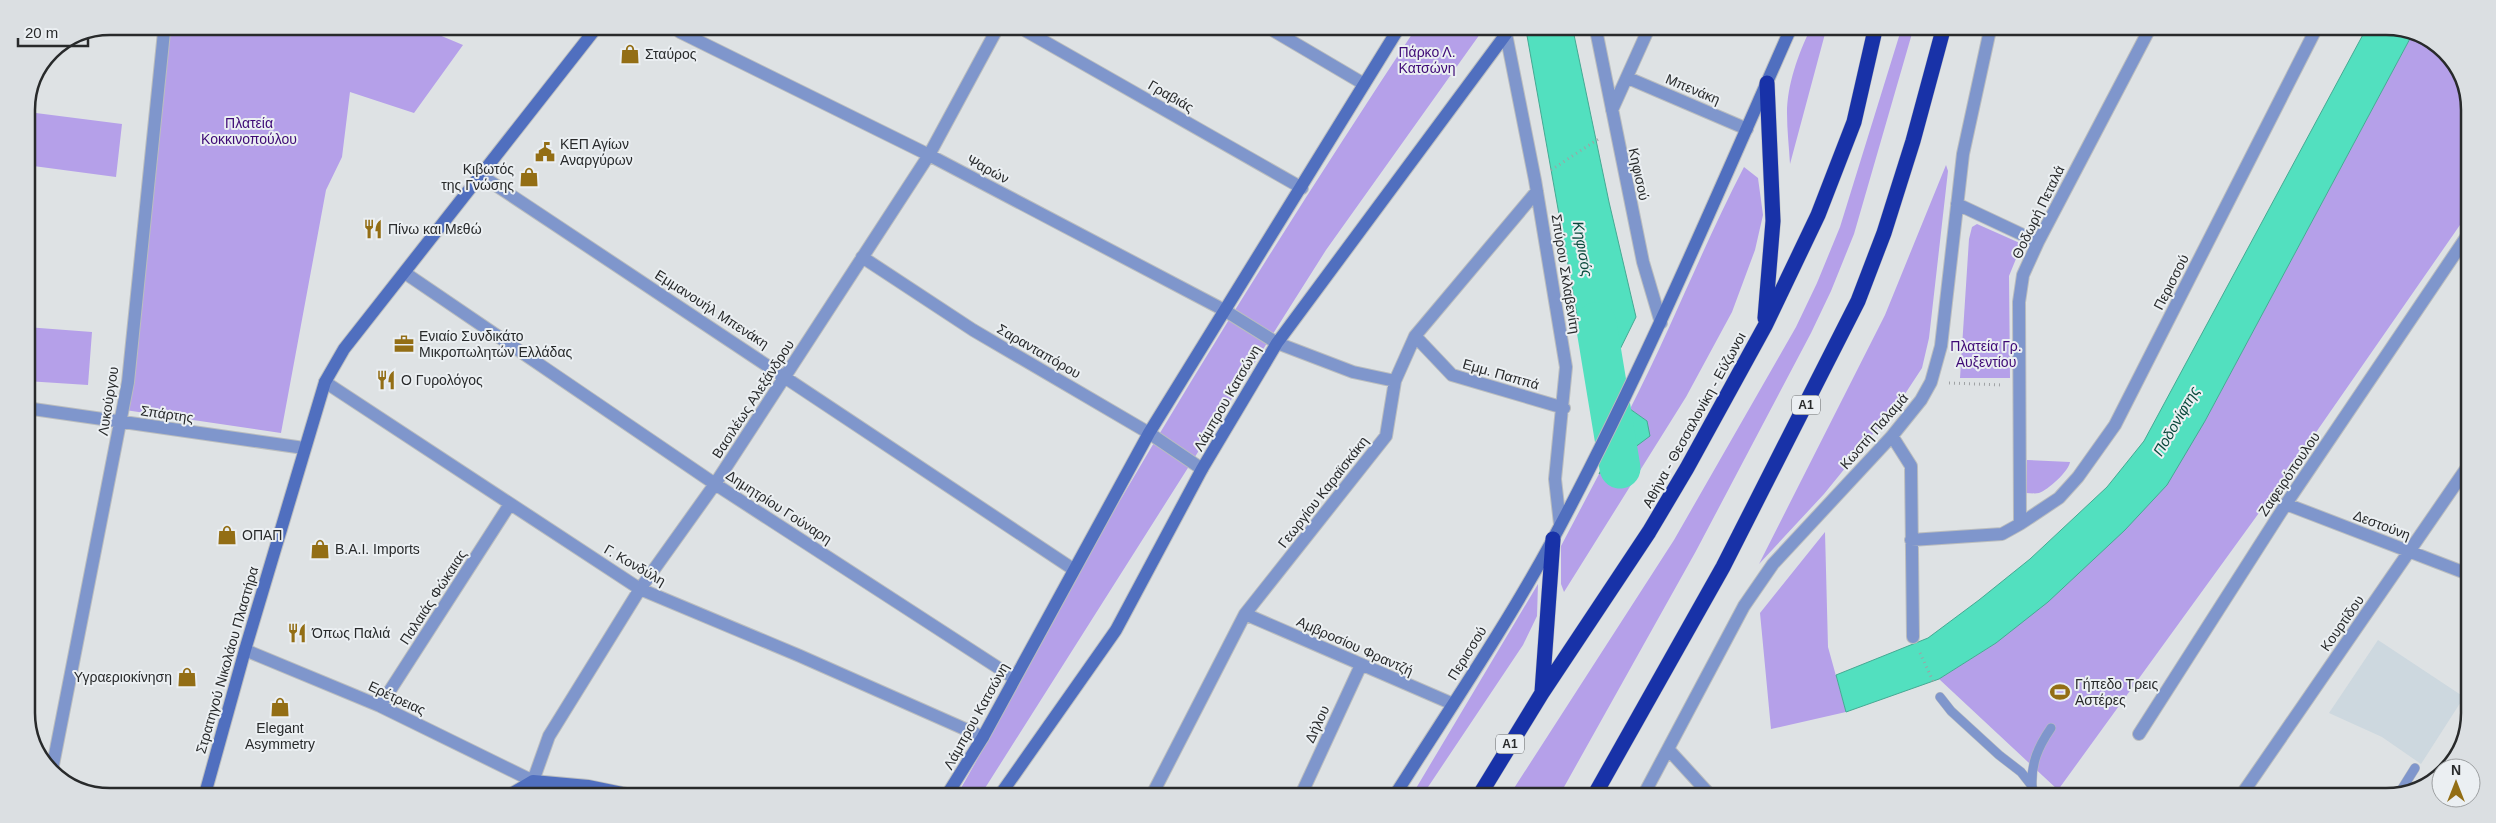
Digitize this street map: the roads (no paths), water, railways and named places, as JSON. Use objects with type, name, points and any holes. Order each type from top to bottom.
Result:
[{"type":"highway","name":"Αθήνα - Θεσσαλονίκη - Εύζωνοι","points":[[1484,788],[1542,693],[1649,532],[1688,468],[1765,326],[1818,215],[1854,122],[1874,35]]},
{"type":"highway","name":"Α1","points":[[1599,788],[1723,567],[1858,301],[1884,233],[1913,141],[1943,35]]},
{"type":"highway","points":[[1765,326],[1773,221],[1767,83]]},
{"type":"highway","points":[[1542,693],[1553,539]]},
{"type":"street","name":"Λυκούργου","points":[[54,762],[128,382],[164,35]]},
{"type":"street","name":"Στρατηγού Νικολάου Πλαστήρα","points":[[208,788],[245,650],[325,382],[344,350],[591,35]]},
{"type":"street","name":"Ψαρών","points":[[686,35],[929,155],[1224,310],[1277,342]]},
{"type":"street","name":"Βασιλέως Αλεξάνδρου","points":[[533,781],[549,736],[640,589],[715,484],[929,155],[994,35]]},
{"type":"street","name":"Γραβιάς","points":[[1033,35],[1302,188]]},
{"type":"street","points":[[1281,35],[1364,84]]},
{"type":"street","name":"Λάμπρου Κατσώνη","points":[[951,788],[983,737],[1073,569],[1149,433],[1224,310],[1302,188],[1395,35]]},
{"type":"street","name":"Λάμπρου Κατσώνη","points":[[1005,788],[1116,630],[1202,469],[1277,342],[1504,35]]},
{"type":"street","name":"Σπύρου Σκλαβενίτη","points":[[1507,35],[1536,185],[1566,367],[1564,408],[1555,479],[1560,524]]},
{"type":"street","name":"Κηφισού","points":[[1597,35],[1614,128],[1643,262],[1661,323]]},
{"type":"street","points":[[1612,110],[1646,35]]},
{"type":"street","points":[[1560,524],[1661,323],[1788,35]]},
{"type":"street","name":"Κωστή Παλαμά","points":[[1647,788],[1744,606],[1773,564],[1892,436],[1921,400],[1931,382],[1941,346],[1963,154],[1989,35]]},
{"type":"street","name":"Θοδωρή Πεταλά","points":[[2020,524],[2019,302],[2023,275],[2038,242],[2146,35]]},
{"type":"street","name":"Περισσού","points":[[2020,524],[2059,498],[2078,477],[2115,425],[2313,35]]},
{"type":"street","name":"Μπενάκη","points":[[1628,78],[1747,129]]},
{"type":"street","name":"Εμμανουήλ Μπενάκη","points":[[482,176],[786,376],[1073,569]]},
{"type":"street","name":"Γεωργίου Καραϊσκάκη","points":[[1156,788],[1245,614],[1386,436],[1395,381],[1415,336],[1536,185]]},
{"type":"street","points":[[1957,204],[2038,242]]},
{"type":"street","name":"Ζαφειρόπουλου","points":[[2139,734],[2286,504],[2461,245]]},
{"type":"street","name":"Σαρανταπόρου","points":[[862,257],[973,330],[1149,433],[1202,469]]},
{"type":"street","name":"Δημητρίου Γούναρη","points":[[405,273],[715,484],[1014,678]]},
{"type":"street","name":"Εμμ. Παππά","points":[[1415,336],[1452,375],[1564,408]]},
{"type":"street","points":[[1277,342],[1353,372],[1395,381]]},
{"type":"street","name":"Γ. Κονδύλη","points":[[325,382],[640,589],[800,656],[983,737]]},
{"type":"street","name":"Σπάρτης","points":[[35,409],[304,448]]},
{"type":"street","points":[[1892,436],[1911,466],[1913,637]]},
{"type":"street","name":"Κουρτίδου","points":[[2246,788],[2461,476]]},
{"type":"street","name":"Παλαιάς Φώκαιας","points":[[380,706],[510,504]]},
{"type":"street","name":"Δεστούνη","points":[[2286,504],[2461,571]]},
{"type":"street","name":"Περισσού","points":[[1400,788],[1523,593],[1560,524]]},
{"type":"street","points":[[1911,540],[2002,534],[2020,524]]},
{"type":"street","name":"Αμβροσίου Φραντζή","points":[[1245,614],[1452,704]]},
{"type":"street","name":"Ερέτρειας","points":[[245,650],[380,706],[533,781]]},
{"type":"street","name":"Δήλου","points":[[1304,788],[1361,665]]},
{"type":"street","points":[[1668,749],[1704,788]]},
{"type":"street","points":[[521,788],[533,781],[598,788]]},
{"type":"lane","points":[[1940,698],[1950,711],[1999,756],[2021,772],[2032,786]]},
{"type":"lane","points":[[2032,786],[2034,758],[2041,742],[2052,728]]},
{"type":"lane","points":[[2404,786],[2415,768]]},
{"type":"water","points":[[1527,35],[1574,35],[1609,202],[1636,317],[1593,404]]},
{"type":"water","name":"Ποδονίφτης","points":[[2363,35],[2386,35],[2409,40],[2205,421],[2167,485],[2125,530],[2048,602],[1996,643],[1939,679],[1846,712],[1836,675],[1928,638],[1979,600],[2030,559],[2107,487],[2144,441]]},
{"type":"water","points":[[1630,409],[1647,421],[1650,436],[1599,474]]},
{"type":"waterway","name":"Κηφισός","points":[[1596,323],[1620,468]]},
{"type":"place","name":"Σταύρος","points":[[630,54]]},
{"type":"place","name":"ΚΕΠ Αγίων Αναργύρων","points":[[545,152]]},
{"type":"place","name":"Κιβωτός της Γνώσης","points":[[529,177]]},
{"type":"place","name":"Πίνω και Μεθώ","points":[[373,229]]},
{"type":"place","name":"Ενιαίο Συνδικάτο Μικροπωλητών Ελλάδας","points":[[404,344]]},
{"type":"place","name":"Ο Γυρολόγος","points":[[386,380]]},
{"type":"place","name":"ΟΠΑΠ","points":[[227,535]]},
{"type":"place","name":"B.A.I. Imports","points":[[320,549]]},
{"type":"place","name":"Όπως Παλιά","points":[[297,633]]},
{"type":"place","name":"Υγραεριοκίνηση","points":[[187,677]]},
{"type":"place","name":"Γήπεδο Τρεις Αστέρες","points":[[2060,692]]},
{"type":"place","name":"Elegant Asymmetry","points":[[280,707]]},
{"type":"park label","name":"Πάρκο Λ. Κατσώνη","points":[[1427,60]]},
{"type":"park label","name":"Πλατεία Κοκκινοπούλου","points":[[249,132]]},
{"type":"park label","name":"Πλατεία Γρ. Αυξεντίου","points":[[1986,354]]}]
